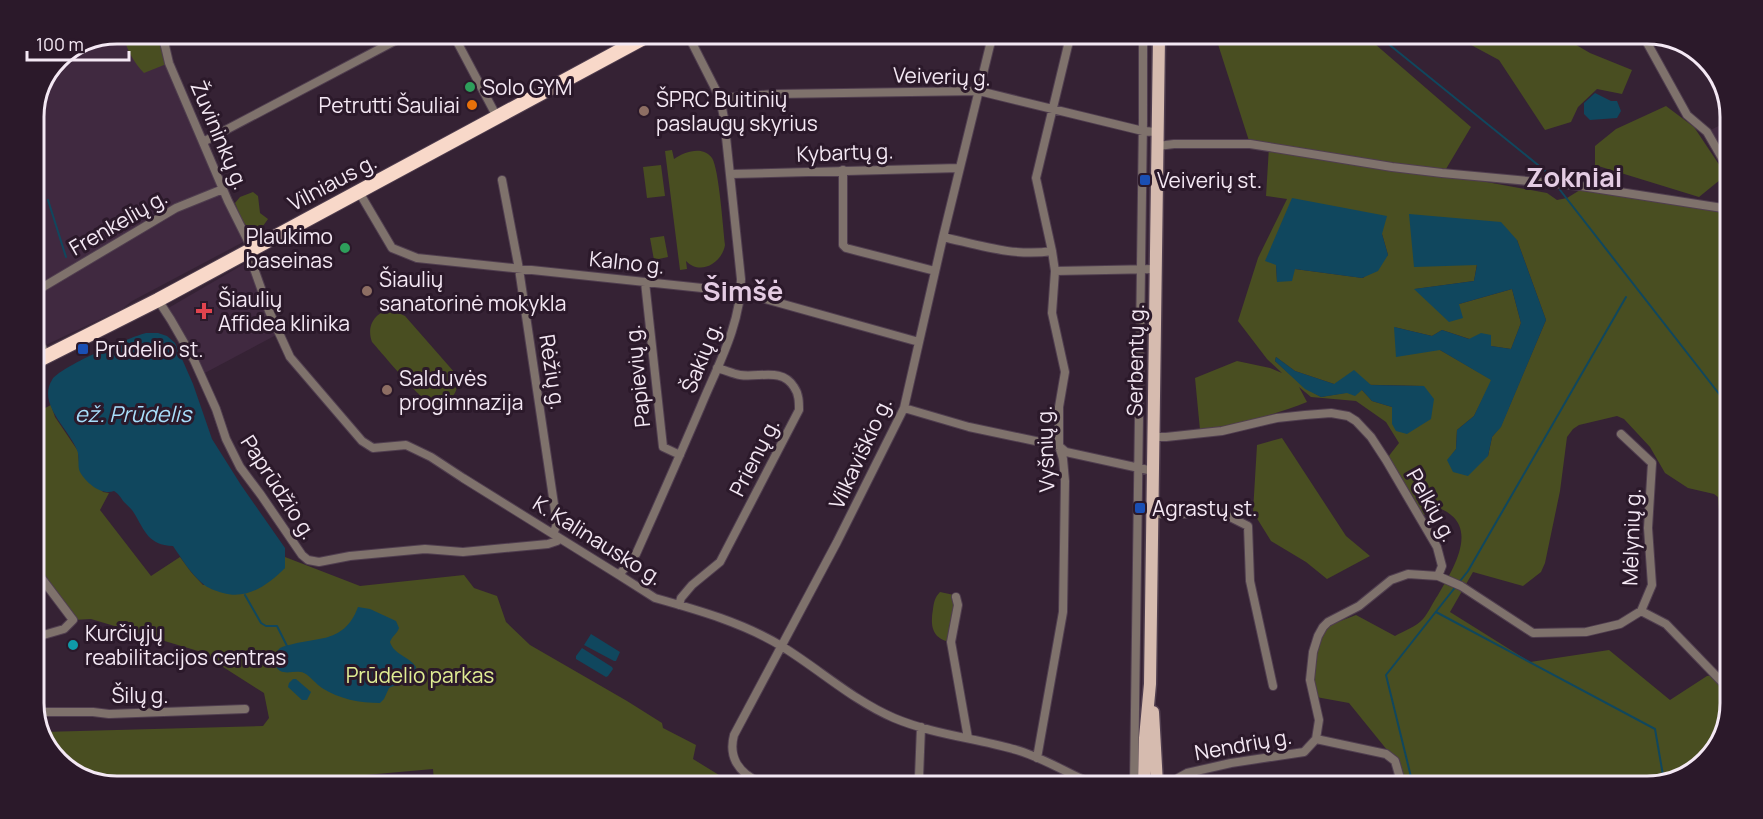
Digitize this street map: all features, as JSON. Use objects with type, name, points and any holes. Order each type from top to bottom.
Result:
[{"type":"highway","name":"Vilniaus g.","points":[[44,358],[158,300],[632,44]]},
{"type":"main road","name":"Serbentų g.","points":[[1144,776],[1150,684],[1159,44]]},
{"type":"main road","name":"Serbentų g.","points":[[1150,684],[1157,776]]},
{"type":"street","name":"Žuvininkų g.","points":[[165,44],[169,63],[223,189],[252,249]]},
{"type":"street","points":[[203,142],[389,44]]},
{"type":"street","points":[[458,44],[497,117]]},
{"type":"street","name":"Šakių g.","points":[[620,575],[636,554],[717,368],[736,321],[740,292],[741,279],[731,174],[720,98],[693,44]]},
{"type":"street","name":"Vilkaviškio g.","points":[[748,776],[737,766],[732,744],[735,735],[837,542],[903,408],[934,271],[990,44]]},
{"type":"street","name":"Vyšnių g.","points":[[1037,758],[1063,604],[1065,481],[1059,446],[1059,407],[1065,372],[1052,313],[1055,271],[1036,178],[1068,44]]},
{"type":"street","points":[[1134,776],[1143,44]]},
{"type":"street","points":[[1648,44],[1687,115],[1707,132],[1719,153]]},
{"type":"street","name":"Veiverių g.","points":[[720,98],[796,94],[979,91],[1143,131],[1158,132]]},
{"type":"street","points":[[1158,146],[1250,144],[1422,171],[1581,186],[1719,207]]},
{"type":"street","name":"Kybartų g.","points":[[731,174],[959,168]]},
{"type":"street","points":[[843,170],[843,244],[846,248],[934,271]]},
{"type":"street","name":"Rėžių g.","points":[[502,180],[519,269],[557,524],[556,536]]},
{"type":"street","name":"Frenkelių g.","points":[[44,285],[176,208],[223,189]]},
{"type":"street","name":"Kalno g.","points":[[359,192],[392,248],[417,258],[740,292],[919,342]]},
{"type":"street","points":[[943,237],[1010,253],[1052,251]]},
{"type":"street","name":"K. Kalinausko g.","points":[[252,249],[251,260],[261,291],[290,357],[362,441],[373,448],[406,445],[419,450],[655,598],[737,625],[781,645],[862,701],[894,718],[921,727],[1015,749],[1076,776]]},
{"type":"street","points":[[1055,271],[1156,268]]},
{"type":"street","name":"Papievių g.","points":[[645,282],[663,447],[680,455]]},
{"type":"street","name":"Paprūdžio g.","points":[[158,300],[194,360],[216,409],[226,439],[240,467],[308,561],[319,562],[350,556],[425,549],[463,552],[548,544],[557,541],[556,536]]},
{"type":"street","points":[[44,351],[47,356]]},
{"type":"street","name":"Prienų g.","points":[[679,605],[681,598],[693,585],[720,562],[799,410],[798,395],[786,378],[775,375],[740,375],[717,368]]},
{"type":"street","points":[[903,408],[969,427],[1059,446],[1066,452],[1154,471]]},
{"type":"street","name":"Pelkių g.","points":[[1154,437],[1222,432],[1277,418],[1330,412],[1348,416],[1371,437],[1437,547],[1442,566],[1438,576],[1408,574],[1390,580],[1359,606],[1323,627],[1313,652],[1310,680],[1319,720],[1316,739]]},
{"type":"street","name":"Mėlynių g.","points":[[1438,576],[1461,586],[1533,633],[1586,632],[1620,624],[1641,611],[1652,585],[1648,528],[1652,463],[1621,434]]},
{"type":"street","points":[[1153,514],[1194,514],[1218,511],[1248,526],[1250,581],[1273,686]]},
{"type":"street","points":[[44,582],[73,620],[64,630],[44,635]]},
{"type":"street","points":[[956,597],[958,605],[951,642],[968,738]]},
{"type":"street","points":[[1641,611],[1666,624],[1720,680]]},
{"type":"street","name":"Šilų g.","points":[[45,712],[120,714],[245,709]]},
{"type":"street","points":[[919,776],[921,727]]},
{"type":"street","points":[[1316,739],[1386,754],[1395,761],[1399,776]]},
{"type":"street","name":"Nendrių g.","points":[[1181,776],[1187,772],[1231,763],[1304,752],[1316,739]]},
{"type":"shaded area","points":[[117,44],[164,44],[247,240],[132,301],[122,309],[44,346],[44,112],[46,98],[56,76],[65,65],[89,49]]},
{"type":"shaded area","points":[[1719,126],[1719,153],[1707,132]]},
{"type":"shaded area","points":[[251,260],[278,334],[201,375],[165,310]]},
{"type":"green space","points":[[126,44],[165,44],[169,63],[144,73],[130,54]]},
{"type":"green space","points":[[1218,44],[1375,44],[1471,127],[1443,174],[1547,193],[1557,200],[1567,198],[1580,190],[1719,209],[1720,519],[1718,497],[1688,488],[1665,473],[1650,447],[1624,419],[1617,416],[1579,425],[1567,437],[1560,491],[1545,563],[1541,572],[1523,586],[1473,572],[1450,612],[1530,662],[1609,650],[1670,700],[1707,676],[1720,674],[1720,702],[1714,730],[1701,751],[1687,763],[1670,772],[1646,776],[1400,776],[1396,761],[1349,703],[1316,697],[1312,676],[1319,640],[1325,630],[1330,625],[1356,615],[1395,636],[1417,624],[1427,613],[1454,566],[1461,544],[1461,533],[1458,523],[1443,510],[1434,510],[1422,516],[1388,457],[1399,443],[1386,422],[1356,401],[1311,397],[1299,387],[1307,402],[1254,419],[1200,430],[1195,378],[1237,361],[1282,373],[1267,359],[1238,321],[1258,258],[1287,199],[1266,196],[1269,147],[1250,144]],"holes":[[[1382,234],[1388,255],[1363,278],[1295,269],[1277,281],[1276,265]],[[1517,240],[1546,320],[1501,426],[1492,437],[1488,456],[1448,460],[1456,449],[1457,430],[1474,416],[1492,380],[1394,327],[1432,336],[1442,330],[1491,346],[1511,349],[1521,323],[1512,289],[1459,304],[1415,289],[1474,281],[1477,264]],[[1276,357],[1295,371],[1334,384],[1424,386],[1392,424],[1392,407],[1372,401],[1362,390],[1321,397],[1305,388],[1275,361]]]},
{"type":"green space","points":[[1469,44],[1575,44],[1590,53],[1632,70],[1622,94],[1597,89],[1578,107],[1571,122],[1545,130],[1499,60]]},
{"type":"green space","points":[[1666,106],[1694,127],[1719,165],[1719,181],[1699,197],[1595,165],[1595,146],[1616,129]]},
{"type":"green space","points":[[672,150],[674,159],[688,152],[704,152],[712,158],[714,164],[719,186],[725,245],[720,257],[704,267],[692,265],[686,261],[687,269],[680,270],[665,151]]},
{"type":"green space","points":[[661,165],[665,196],[647,198],[643,167]]},
{"type":"green space","points":[[253,192],[258,196],[260,213],[268,219],[263,226],[251,228],[243,223],[235,203],[240,197]]},
{"type":"green space","points":[[664,236],[668,257],[654,260],[650,238]]},
{"type":"green space","points":[[392,310],[405,316],[455,373],[456,391],[443,403],[430,403],[425,400],[372,342],[370,330],[373,320],[381,313]]},
{"type":"green space","name":"Prūdelio parkas","points":[[51,405],[55,417],[78,451],[79,463],[103,492],[109,493],[100,510],[151,576],[180,557],[203,585],[285,568],[285,557],[360,586],[464,575],[474,588],[497,596],[506,622],[530,645],[627,701],[662,723],[663,728],[696,745],[693,759],[719,776],[434,776],[433,769],[354,776],[117,776],[102,774],[80,766],[65,754],[50,732],[263,726],[269,718],[264,693],[198,651],[91,619],[73,620],[44,582],[44,408]]},
{"type":"green space","points":[[1282,438],[1346,536],[1370,556],[1327,579],[1306,562],[1271,541],[1253,512],[1257,445]]},
{"type":"green space","points":[[940,592],[956,597],[951,642],[936,635],[932,626],[934,604]]},
{"type":"water","points":[[1595,93],[1611,101],[1617,101],[1621,111],[1617,118],[1590,120],[1584,114],[1584,103]]},
{"type":"water","points":[[1292,198],[1387,216],[1382,234],[1388,255],[1378,271],[1362,278],[1295,269],[1292,281],[1277,282],[1276,265],[1265,261]]},
{"type":"water","points":[[1409,214],[1501,222],[1517,240],[1546,320],[1501,427],[1492,437],[1488,456],[1468,476],[1453,472],[1447,460],[1456,449],[1457,430],[1474,416],[1491,380],[1440,350],[1396,357],[1394,327],[1432,336],[1442,330],[1469,339],[1481,333],[1491,335],[1491,346],[1511,349],[1521,323],[1512,289],[1459,304],[1463,318],[1449,322],[1414,289],[1474,281],[1477,265],[1414,267]]},
{"type":"water","name":"ež. Prūdelis","points":[[146,333],[167,336],[175,343],[193,384],[212,439],[285,548],[285,568],[257,590],[232,595],[209,588],[186,566],[173,546],[158,543],[148,536],[133,511],[117,493],[100,490],[83,476],[79,470],[77,450],[51,407],[48,389],[57,374],[96,353]]},
{"type":"water","points":[[1276,357],[1295,371],[1334,384],[1354,370],[1371,385],[1424,386],[1434,399],[1431,419],[1407,434],[1396,431],[1392,424],[1392,407],[1372,401],[1362,390],[1355,396],[1347,393],[1321,397],[1305,389],[1275,361]]},
{"type":"water","points":[[358,607],[370,609],[396,621],[399,628],[390,642],[395,650],[416,667],[409,681],[389,688],[380,703],[343,698],[329,692],[304,673],[284,672],[275,665],[274,658],[280,648],[335,634],[352,620]]},
{"type":"water","points":[[591,634],[620,652],[616,661],[584,645]]},
{"type":"water","points":[[582,648],[612,667],[608,676],[606,677],[576,659]]},
{"type":"water","points":[[293,679],[311,692],[307,700],[302,700],[288,687]]},
{"type":"waterway","points":[[1388,44],[1550,176]]},
{"type":"waterway","points":[[1560,190],[1719,394]]},
{"type":"waterway","points":[[48,200],[66,257]]},
{"type":"waterway","points":[[1411,776],[1386,675],[1468,571],[1626,297]]},
{"type":"waterway","points":[[245,595],[261,623],[266,626],[277,626],[287,646]]},
{"type":"waterway","points":[[1436,612],[1655,729],[1663,774]]},
{"type":"place","name":"Solo GYM","points":[[470,87]]},
{"type":"place","name":"Petrutti Šauliai","points":[[472,105]]},
{"type":"place","name":"ŠPRC Buitinių paslaugų skyrius","points":[[644,111]]},
{"type":"place","name":"Veiverių st.","points":[[1145,180]]},
{"type":"place","name":"Plaukimo baseinas","points":[[345,248]]},
{"type":"place","name":"Šiaulių sanatorinė mokykla","points":[[367,291]]},
{"type":"place","name":"Šiaulių Affidea klinika","points":[[204,311]]},
{"type":"place","name":"Prūdelio st.","points":[[83,349]]},
{"type":"place","name":"Salduvės progimnazija","points":[[387,390]]},
{"type":"place","name":"Agrastų st.","points":[[1140,508]]},
{"type":"place","name":"Kurčiųjų reabilitacijos centras","points":[[73,645]]},
{"type":"district","name":"Zokniai","points":[[1574,176]]},
{"type":"district","name":"Šimšė","points":[[743,290]]}]
